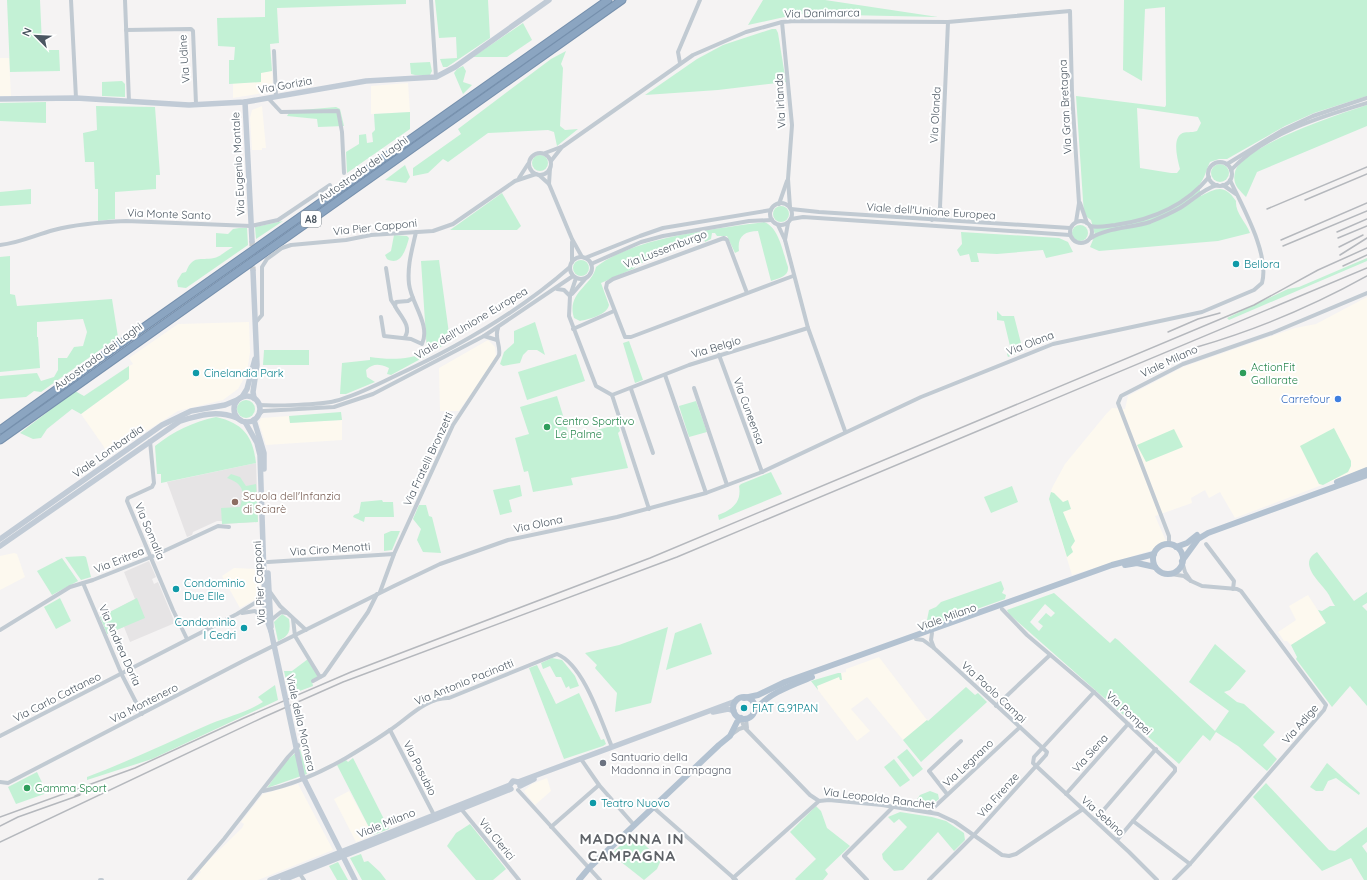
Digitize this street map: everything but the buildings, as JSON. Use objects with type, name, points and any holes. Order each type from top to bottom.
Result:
[{"type":"highway","name":"Autostrada dei Laghi","points":[[0,430],[608,0]]},
{"type":"highway","name":"Autostrada dei Laghi","points":[[0,440],[622,0]]},
{"type":"main road","points":[[1367,470],[1297,498],[1210,528],[1198,534],[1187,544],[1176,547],[1167,545],[1160,547],[1154,554],[1155,567],[1162,573],[1171,574],[1179,569],[1182,561],[1198,539],[1208,533],[1367,475]]},
{"type":"main road","points":[[1176,547],[1181,553],[1182,561]]},
{"type":"main road","name":"Viale Milano","points":[[736,701],[758,695],[785,682],[1112,565],[1154,554]]},
{"type":"main road","name":"Viale Milano","points":[[739,716],[754,712],[762,702],[791,686],[932,633],[1129,564],[1137,563],[1155,567]]},
{"type":"main road","points":[[744,698],[753,702],[754,712]]},
{"type":"main road","points":[[579,880],[589,868],[634,825],[730,736],[739,716],[736,701]]},
{"type":"main road","points":[[719,745],[739,716]]},
{"type":"street","points":[[71,0],[76,98]]},
{"type":"street","points":[[125,0],[129,102]]},
{"type":"street","points":[[431,0],[436,77]]},
{"type":"street","name":"Via Gorizia","points":[[0,99],[76,98],[129,102],[196,104],[245,102],[366,81],[436,77],[455,67],[549,0]]},
{"type":"street","points":[[680,63],[678,52],[700,0]]},
{"type":"street","name":"Via Danimarca","points":[[551,161],[562,147],[680,63],[719,42],[746,32],[782,22],[948,22],[1070,11]]},
{"type":"street","name":"Via Gran Bretagna","points":[[1070,11],[1072,93],[1080,203],[1076,222]]},
{"type":"street","name":"Via Irlanda","points":[[782,22],[792,125],[788,179],[790,208]]},
{"type":"street","name":"Via Olanda","points":[[946,220],[940,208],[948,22]]},
{"type":"street","name":"Via Udine","points":[[126,30],[191,29],[193,31],[196,104]]},
{"type":"street","points":[[274,51],[276,96]]},
{"type":"street","points":[[268,98],[281,112],[338,111],[342,132],[344,173]]},
{"type":"street","points":[[1070,235],[1070,228],[1076,222],[1095,227],[1122,224],[1149,218],[1179,204],[1198,189],[1209,177],[1209,169],[1215,163],[1227,164],[1264,140],[1307,118],[1367,98]]},
{"type":"street","name":"Via Eugenio Montale","points":[[245,102],[251,226]]},
{"type":"street","points":[[1231,170],[1248,154],[1285,133],[1315,120],[1367,103]]},
{"type":"street","name":"Via Danimarca","points":[[544,153],[562,147]]},
{"type":"street","points":[[544,153],[551,161],[549,184],[572,239],[584,258],[591,264],[591,272],[570,296]]},
{"type":"street","name":"Via Pier Capponi","points":[[517,180],[534,154],[544,153]]},
{"type":"street","points":[[529,162],[530,169],[549,184]]},
{"type":"street","points":[[1223,185],[1230,180],[1231,170],[1227,164]]},
{"type":"street","name":"Via Pier Capponi","points":[[256,322],[262,315],[262,267],[267,259],[282,248],[291,245],[346,240],[371,235],[433,231],[453,224],[517,180],[546,173],[550,168]]},
{"type":"street","points":[[1209,177],[1217,185],[1223,185],[1238,195]]},
{"type":"street","name":"Via Irlanda","points":[[779,204],[788,179]]},
{"type":"street","name":"Via Olona","points":[[379,594],[424,571],[508,540],[596,522],[706,493],[762,472],[921,396],[1061,341],[1202,312],[1231,301],[1259,287],[1263,278],[1262,262],[1253,227],[1230,180]]},
{"type":"street","name":"Via Monte Santo","points":[[0,245],[21,242],[67,227],[108,222],[126,221],[251,226],[278,220],[330,185]]},
{"type":"street","name":"Viale dell'Unione Europea","points":[[778,225],[803,217],[1070,235],[1075,242],[1079,244],[1088,241],[1098,233],[1130,227],[1169,214],[1210,187],[1217,185]]},
{"type":"street","name":"Via Gran Bretagna","points":[[1080,203],[1089,225]]},
{"type":"street","points":[[572,239],[572,262],[663,228],[771,210],[779,204]]},
{"type":"street","name":"Viale dell'Unione Europea","points":[[779,204],[784,204],[790,208],[932,220],[1070,228]]},
{"type":"street","points":[[785,240],[790,221],[790,208]]},
{"type":"street","points":[[932,220],[940,208]]},
{"type":"street","points":[[771,210],[772,220]]},
{"type":"street","points":[[591,264],[641,242],[663,236],[749,221],[772,220],[778,225],[785,240],[793,276],[808,328],[846,431]]},
{"type":"street","points":[[1089,225],[1092,234],[1091,238]]},
{"type":"street","points":[[251,226],[252,241]]},
{"type":"street","points":[[381,317],[384,336],[405,337],[422,344],[424,340],[422,321],[409,285],[408,270],[416,232]]},
{"type":"street","name":"Via Lussemburgo","points":[[746,293],[727,240],[724,238],[613,279],[607,283],[606,288],[625,337],[631,337],[793,276]]},
{"type":"street","name":"Viale dell'Unione Europea","points":[[259,405],[333,402],[370,388],[424,363],[476,333],[547,287],[570,267],[572,262]]},
{"type":"street","points":[[570,267],[575,277],[570,296],[569,316],[573,329],[596,386],[612,395],[648,509]]},
{"type":"street","points":[[386,268],[391,300],[407,325],[408,333],[405,337]]},
{"type":"street","name":"Via Pier Capponi","points":[[253,271],[257,365],[253,392],[254,398]]},
{"type":"street","points":[[575,277],[586,277]]},
{"type":"street","name":"Viale dell'Unione Europea","points":[[256,417],[263,411],[334,407],[354,401],[393,384],[484,336],[575,277]]},
{"type":"street","points":[[556,289],[560,289],[570,296]]},
{"type":"street","name":"Viale Milano","points":[[1167,545],[1169,536],[1118,403],[1121,396],[1183,364],[1272,333],[1367,293]]},
{"type":"street","points":[[394,306],[396,302],[408,301],[413,298]]},
{"type":"street","points":[[573,329],[614,311]]},
{"type":"street","name":"Via Fratelli Bronzetti","points":[[313,682],[330,668],[379,594],[394,554],[453,425],[499,355],[500,345],[497,340],[498,327]]},
{"type":"street","name":"Via Belgio","points":[[612,395],[719,356],[808,328]]},
{"type":"street","points":[[484,336],[497,340]]},
{"type":"street","name":"Via Pier Capponi","points":[[240,399],[247,388],[256,356]]},
{"type":"street","name":"Via Cuneensa","points":[[719,356],[762,472]]},
{"type":"street","points":[[665,375],[706,493]]},
{"type":"street","points":[[631,388],[653,453]]},
{"type":"street","points":[[694,388],[727,485]]},
{"type":"street","points":[[250,396],[254,398],[259,405],[256,417],[245,422],[237,418],[234,409],[240,399],[250,396]]},
{"type":"street","name":"Viale Lombardia","points":[[0,539],[172,420],[192,411],[225,405],[240,399]]},
{"type":"street","name":"Viale Lombardia","points":[[0,546],[150,441],[180,422],[193,417],[217,413],[237,418]]},
{"type":"street","name":"Via Pier Capponi","points":[[256,417],[264,453],[268,562],[267,591]]},
{"type":"street","name":"Via Pier Capponi","points":[[245,422],[257,444],[260,455],[267,591],[271,631]]},
{"type":"street","name":"Via Somalia","points":[[150,441],[154,483],[152,487],[127,499],[173,610],[187,639]]},
{"type":"street","name":"Via Eritrea","points":[[0,630],[70,587],[151,556],[218,526],[229,527]]},
{"type":"street","points":[[1171,574],[1184,576],[1202,586],[1233,589],[1234,582],[1206,544]]},
{"type":"street","name":"Via Ciro Menotti","points":[[268,562],[394,554]]},
{"type":"street","points":[[1182,561],[1183,567],[1191,581]]},
{"type":"street","name":"Via Andrea Doria","points":[[83,583],[122,675],[142,714]]},
{"type":"street","name":"Via Adige","points":[[1174,880],[1190,864],[1324,710],[1326,705],[1244,595],[1239,590],[1233,589]]},
{"type":"street","points":[[237,614],[258,600],[267,591],[274,600],[306,630]]},
{"type":"street","name":"Via Montenero","points":[[0,782],[8,783],[379,594]]},
{"type":"street","name":"Via Pompei","points":[[1002,608],[1025,634],[1094,692],[1174,765],[1175,771],[1117,840]]},
{"type":"street","points":[[237,614],[255,611],[269,620],[281,612],[287,613]]},
{"type":"street","name":"Via Carlo Cattaneo","points":[[0,736],[122,675],[187,639],[237,614]]},
{"type":"street","points":[[293,619],[295,636],[320,677]]},
{"type":"street","name":"Viale della Mornera","points":[[271,631],[302,775],[355,880]]},
{"type":"street","points":[[932,633],[930,640],[934,648]]},
{"type":"street","name":"Via Paolo Campi","points":[[916,639],[922,640],[934,648],[1043,748]]},
{"type":"street","name":"Via Antonio Pacinotti","points":[[263,790],[291,784],[323,770],[390,730],[421,707],[444,698],[449,698],[556,654],[568,662],[582,679],[612,747]]},
{"type":"street","points":[[996,706],[1050,655]]},
{"type":"street","name":"Via Firenze","points":[[1036,767],[1033,763],[1034,757],[1094,692]]},
{"type":"street","name":"Viale Milano","points":[[270,880],[462,810],[558,768],[736,701]]},
{"type":"street","name":"Viale Milano","points":[[707,712],[728,709],[739,716]]},
{"type":"street","points":[[739,716],[742,724],[747,729]]},
{"type":"street","name":"Via Siena","points":[[1066,794],[1128,724]]},
{"type":"street","name":"Via Legnano","points":[[929,812],[1020,727]]},
{"type":"street","points":[[730,736],[739,729],[747,729]]},
{"type":"street","name":"Via Leopoldo Ranchet","points":[[747,729],[810,794],[819,801],[829,800],[893,807],[929,812],[947,817],[974,834],[1002,855],[1016,854],[1083,809]]},
{"type":"street","name":"Via Pasubio","points":[[390,730],[434,815]]},
{"type":"street","points":[[189,880],[263,790],[265,785],[303,741]]},
{"type":"street","points":[[947,794],[929,771],[961,741]]},
{"type":"street","name":"Via Firenze","points":[[930,880],[1046,756],[1047,752],[1043,748]]},
{"type":"street","points":[[1095,820],[1156,749]]},
{"type":"street","points":[[581,759],[599,785],[634,825]]},
{"type":"street","name":"Via Sebino","points":[[1036,767],[1117,840],[1156,880]]},
{"type":"street","points":[[551,827],[599,785]]},
{"type":"street","points":[[515,786],[600,880]]},
{"type":"street","name":"Viale Milano","points":[[283,880],[298,871],[434,815],[515,786]]},
{"type":"street","points":[[654,808],[734,879],[819,801]]},
{"type":"street","points":[[867,880],[844,856],[893,807]]},
{"type":"street","name":"Via Clerici","points":[[462,810],[519,880]]},
{"type":"street","points":[[1134,821],[1190,864]]},
{"type":"street","points":[[298,871],[304,880]]},
{"type":"shaded area","points":[[0,58],[9,58],[11,96],[0,96]]},
{"type":"shaded area","points":[[272,71],[273,89],[270,92],[233,98],[233,83],[261,82],[261,72]]},
{"type":"shaded area","points":[[408,83],[410,112],[371,114],[371,86]]},
{"type":"shaded area","points":[[262,106],[266,148],[262,148],[262,150],[252,150],[250,118],[252,110]]},
{"type":"shaded area","points":[[1367,297],[1367,468],[1235,518],[1220,492],[1209,498],[1205,490],[1191,498],[1192,503],[1155,516],[1166,541],[1159,548],[1072,575],[1049,499],[1052,488],[1065,464],[1112,408],[1125,409],[1128,396],[1183,367],[1295,328],[1316,324]]},
{"type":"shaded area","points":[[249,322],[250,352],[247,373],[238,389],[223,400],[178,411],[112,453],[106,453],[104,447],[81,414],[129,379],[129,366],[133,364],[129,358],[178,324]]},
{"type":"shaded area","points":[[488,340],[495,347],[496,357],[478,384],[459,411],[440,411],[439,368]]},
{"type":"shaded area","points":[[289,416],[290,423],[342,420],[342,440],[266,445],[259,423],[261,418]]},
{"type":"shaded area","points":[[256,463],[258,522],[222,524],[222,521],[217,521],[193,532],[192,535],[187,537],[167,482]]},
{"type":"shaded area","points":[[14,553],[17,554],[25,577],[0,590],[0,556]]},
{"type":"shaded area","points":[[149,561],[156,577],[152,579],[154,584],[158,582],[175,623],[130,642],[124,627],[107,634],[100,617],[135,599],[124,572]]},
{"type":"shaded area","points":[[234,568],[259,569],[261,588],[259,594],[256,599],[240,608],[222,576]]},
{"type":"shaded area","points":[[1308,595],[1326,623],[1291,645],[1287,641],[1284,641],[1278,632],[1296,620],[1289,606]]},
{"type":"shaded area","points":[[879,657],[927,720],[903,740],[867,697],[851,709],[870,731],[857,741],[818,690],[817,686],[839,677],[842,678],[841,673],[846,672],[846,669]]},
{"type":"shaded area","points":[[547,778],[551,791],[535,805],[524,791],[532,784]]},
{"type":"shaded area","points":[[298,784],[333,850],[258,880],[193,880],[201,872],[199,870],[242,828],[244,824],[241,822],[263,794]]},
{"type":"shaded area","points":[[349,791],[373,835],[356,842],[334,799]]},
{"type":"green space","points":[[7,0],[40,0],[42,44],[48,50],[59,50],[60,71],[10,72]]},
{"type":"green space","points":[[265,0],[406,0],[406,4],[277,8],[279,43],[270,44],[272,71],[261,73],[261,82],[229,84],[229,60],[234,60],[235,47],[218,46],[217,18],[265,17]]},
{"type":"green space","points":[[435,0],[488,0],[490,38],[447,67],[443,67],[440,59],[457,58],[456,37],[439,38]]},
{"type":"green space","points":[[763,0],[825,0],[938,17],[798,14],[748,25]]},
{"type":"green space","points":[[1124,0],[1367,0],[1367,96],[1314,113],[1285,126],[1227,159],[1219,159],[1210,162],[1199,185],[1201,196],[1220,189],[1228,192],[1236,201],[1237,210],[1250,233],[1218,241],[1099,251],[1090,247],[1095,235],[1091,220],[1084,215],[1076,96],[1165,107],[1165,7],[1145,9],[1142,81],[1123,70]],"holes":[[[1137,108],[1198,117],[1201,123],[1197,131],[1183,133],[1178,137],[1176,151],[1180,169],[1177,173],[1140,168]]]},
{"type":"green space","points":[[523,23],[532,40],[507,57],[473,57]]},
{"type":"green space","points":[[776,29],[778,33],[786,82],[718,90],[645,95],[697,59],[723,45]]},
{"type":"green space","points":[[566,51],[561,64],[563,68],[560,126],[565,130],[578,129],[557,146],[554,132],[548,130],[488,133],[448,162],[443,159],[428,173],[413,176],[413,168],[461,134],[458,129],[551,59]]},
{"type":"green space","points":[[430,62],[432,71],[430,75],[411,74],[410,63]]},
{"type":"green space","points":[[463,66],[466,71],[463,82],[472,85],[463,94],[454,73],[457,69]]},
{"type":"green space","points":[[122,81],[125,84],[125,97],[102,96],[102,82]]},
{"type":"green space","points":[[46,102],[46,123],[0,121],[0,103]]},
{"type":"green space","points":[[1367,105],[1367,126],[1257,172],[1246,197],[1235,184],[1235,172],[1241,162],[1273,141],[1316,123]]},
{"type":"green space","points":[[96,106],[155,107],[160,175],[156,175],[156,189],[115,192],[115,219],[98,221],[98,189],[95,189],[94,162],[85,162],[83,133],[97,130]]},
{"type":"green space","points":[[336,107],[340,109],[344,126],[318,127],[317,119],[287,116],[290,111]]},
{"type":"green space","points":[[410,112],[410,129],[347,173],[346,152],[359,144],[359,135],[366,134],[367,143],[373,142],[372,133],[375,130],[374,114]]},
{"type":"green space","points":[[540,155],[546,157],[548,163],[546,169],[540,171],[534,169],[532,163],[534,157]]},
{"type":"green space","points":[[1220,164],[1226,167],[1229,173],[1226,179],[1220,182],[1214,179],[1211,173],[1214,167]]},
{"type":"green space","points":[[405,165],[410,177],[406,183],[385,180]]},
{"type":"green space","points":[[31,189],[31,204],[0,206],[0,192]]},
{"type":"green space","points":[[502,193],[521,226],[517,230],[450,230]]},
{"type":"green space","points":[[781,206],[788,211],[789,214],[784,221],[781,222],[774,217],[773,214],[778,207]]},
{"type":"green space","points":[[283,221],[256,239],[255,227]]},
{"type":"green space","points":[[764,222],[773,229],[782,248],[788,267],[787,273],[783,277],[771,281],[758,231],[749,232],[742,236],[739,242],[739,251],[735,253],[727,236],[717,236],[715,233],[712,233],[711,239],[705,242],[704,239],[634,266],[635,268],[601,283],[609,305],[608,308],[601,314],[588,319],[580,321],[574,318],[572,309],[576,296],[594,274],[596,267],[612,257],[653,241],[700,231]]},
{"type":"green space","points":[[1080,225],[1087,230],[1088,233],[1083,240],[1080,241],[1073,236],[1072,233],[1077,226]]},
{"type":"green space","points":[[247,228],[248,245],[186,288],[178,287],[177,281],[182,273],[186,272],[194,260],[216,257],[233,247],[216,247],[216,233],[228,234],[233,229]]},
{"type":"green space","points":[[961,232],[1059,238],[1068,242],[1073,252],[1046,258],[1043,250],[997,254],[977,253],[979,262],[971,262],[969,254],[960,256],[957,250],[962,244]]},
{"type":"green space","points":[[394,235],[407,236],[409,238],[402,256],[396,261],[392,261],[387,259],[385,255],[391,251]]},
{"type":"green space","points":[[10,256],[10,294],[15,295],[17,306],[112,299],[118,337],[41,392],[34,391],[26,397],[0,399],[0,376],[37,373],[41,381],[54,377],[58,370],[58,358],[67,358],[74,347],[83,346],[87,332],[83,319],[37,322],[40,368],[0,372],[0,257]]},
{"type":"green space","points":[[1367,258],[1367,261],[1229,320],[1227,318],[1288,289],[1299,287]]},
{"type":"green space","points":[[439,260],[450,341],[391,375],[387,374],[389,368],[374,365],[366,370],[367,377],[375,382],[346,394],[340,394],[342,363],[370,360],[370,357],[384,359],[406,358],[427,352],[421,261]]},
{"type":"green space","points":[[581,260],[587,262],[589,268],[587,274],[581,276],[575,274],[573,268],[575,262]]},
{"type":"green space","points":[[997,311],[1002,316],[1014,316],[1023,351],[1008,357],[1007,354],[1010,346],[1004,321],[997,320]]},
{"type":"green space","points":[[535,322],[545,355],[537,350],[528,350],[523,355],[520,363],[503,366],[500,364],[504,352],[514,343],[514,331]]},
{"type":"green space","points":[[629,341],[643,380],[635,383],[623,343]]},
{"type":"green space","points":[[264,350],[309,350],[309,365],[263,365]]},
{"type":"green space","points":[[576,354],[585,381],[527,400],[518,372]]},
{"type":"green space","points":[[129,366],[129,379],[81,414],[72,409],[47,429],[41,438],[33,439],[20,433],[75,391],[84,396]]},
{"type":"green space","points":[[557,396],[570,438],[618,424],[620,431],[618,433],[628,468],[571,478],[573,485],[533,492],[528,471],[524,472],[515,438],[529,434],[520,407]]},
{"type":"green space","points":[[242,400],[250,400],[255,405],[253,416],[250,418],[242,418],[237,413],[237,405]]},
{"type":"green space","points":[[696,401],[707,432],[689,437],[679,406]]},
{"type":"green space","points":[[341,412],[342,420],[290,423],[289,416]]},
{"type":"green space","points":[[216,417],[233,423],[245,432],[252,445],[256,463],[161,483],[161,474],[157,474],[155,446],[184,428]]},
{"type":"green space","points":[[1334,428],[1351,461],[1351,466],[1348,472],[1323,485],[1319,484],[1300,446]]},
{"type":"green space","points":[[1174,429],[1183,447],[1146,462],[1137,445]]},
{"type":"green space","points":[[771,472],[782,494],[719,520],[718,515],[728,511],[735,505],[739,497],[739,486],[741,484]]},
{"type":"green space","points":[[231,474],[240,477],[246,486],[256,484],[258,522],[222,524],[221,508],[240,507],[242,501],[241,488],[232,480],[227,478]]},
{"type":"green space","points":[[520,485],[522,496],[509,500],[512,512],[500,515],[493,490]]},
{"type":"green space","points":[[1012,486],[1018,502],[991,513],[984,497]]},
{"type":"green space","points":[[1051,492],[1063,502],[1068,500],[1071,509],[1063,512],[1075,541],[1071,547],[1073,552],[1067,557],[1049,499]]},
{"type":"green space","points":[[382,500],[383,502],[393,502],[394,517],[365,517],[364,522],[353,517],[359,513],[361,502]]},
{"type":"green space","points":[[419,505],[426,505],[429,516],[432,517],[441,553],[423,552],[417,540],[421,529],[413,519]]},
{"type":"green space","points":[[391,531],[400,531],[392,550],[384,551],[384,534]]},
{"type":"green space","points":[[1317,552],[1354,601],[1367,592],[1367,603],[1362,606],[1367,611],[1367,706],[1350,686],[1332,707],[1296,659],[1297,657],[1291,645],[1326,623],[1318,610],[1322,611],[1330,606],[1335,606],[1327,592],[1315,578],[1310,567],[1309,561],[1311,556]]},
{"type":"green space","points":[[65,557],[86,557],[91,577],[81,580]]},
{"type":"green space","points":[[62,558],[78,581],[52,595],[37,571]]},
{"type":"green space","points":[[1001,581],[1004,589],[1002,593],[1006,595],[1005,599],[932,625],[927,620],[929,610],[936,607],[941,602]]},
{"type":"green space","points":[[1054,593],[1110,643],[1115,638],[1118,640],[1215,731],[1229,711],[1189,682],[1215,644],[1246,671],[1230,690],[1224,692],[1237,702],[1244,704],[1275,732],[1263,745],[1277,759],[1267,771],[1238,746],[1216,732],[1210,741],[1203,735],[1179,764],[1009,614],[1007,610]],"holes":[[[1045,604],[1055,613],[1051,617],[1046,613],[1038,622],[1043,626],[1039,631],[1030,622]]]},
{"type":"green space","points":[[60,598],[71,621],[56,629],[44,607]]},
{"type":"green space","points":[[137,598],[145,618],[107,634],[100,617]]},
{"type":"green space","points":[[282,614],[289,619],[290,627],[287,635],[278,641],[274,622]]},
{"type":"green space","points":[[701,623],[712,654],[666,670],[675,633]]},
{"type":"green space","points":[[668,627],[651,703],[615,712],[617,693],[595,668],[597,665],[585,653],[619,645]]},
{"type":"green space","points":[[552,658],[562,660],[575,676],[579,686],[570,689],[569,686],[566,688],[561,677],[556,677],[550,666],[543,669],[541,663]]},
{"type":"green space","points":[[308,659],[318,676],[312,681],[313,686],[289,695],[284,671],[292,671]]},
{"type":"green space","points":[[537,665],[556,704],[579,693],[601,740],[604,739],[606,744],[564,759],[529,668]]},
{"type":"green space","points":[[841,673],[842,680],[840,680],[839,677],[817,686],[818,690],[811,681]]},
{"type":"green space","points":[[275,685],[278,700],[152,759],[87,780],[87,777],[210,724],[257,706],[263,702],[258,697]]},
{"type":"green space","points":[[966,687],[975,695],[978,693],[987,702],[921,762],[903,740],[927,720],[928,721]]},
{"type":"green space","points":[[300,749],[307,774],[267,788],[285,762]]},
{"type":"green space","points":[[907,749],[923,769],[913,777],[897,757]]},
{"type":"green space","points":[[353,758],[389,829],[373,835],[337,765],[346,760],[348,762]]},
{"type":"green space","points":[[894,759],[910,780],[900,787],[884,767]]},
{"type":"green space","points":[[1327,763],[1360,793],[1359,795],[1336,778],[1328,781],[1323,791],[1316,791],[1310,787]]},
{"type":"green space","name":"Gamma Sport","points":[[37,772],[47,793],[16,804],[8,787]]},
{"type":"green space","points":[[1266,783],[1329,850],[1335,851],[1367,827],[1367,842],[1362,846],[1367,853],[1367,880],[1364,880],[1351,858],[1322,871],[1253,797]]},
{"type":"green space","points":[[930,791],[938,794],[939,799],[927,809],[913,805],[920,795]]},
{"type":"green space","points":[[816,806],[821,811],[827,828],[850,846],[825,870],[828,874],[823,880],[796,880],[795,879],[816,859],[790,832]]},
{"type":"green space","points":[[900,812],[932,817],[946,821],[964,833],[965,840],[954,851],[938,832],[903,870],[894,871],[883,859],[882,854],[907,827],[899,819],[894,823],[888,817]]},
{"type":"green space","points":[[470,824],[506,869],[493,880],[476,880],[447,846],[456,833]]},
{"type":"green space","points":[[633,834],[661,860],[657,869],[644,880],[611,854]]},
{"type":"green space","points":[[361,854],[364,862],[368,861],[386,880],[362,880],[350,858]]},
{"type":"green space","points":[[338,862],[348,880],[337,880],[329,866]]},
{"type":"tunnel","points":[[252,241],[253,271]]},
{"type":"railway","points":[[1267,209],[1367,167]]},
{"type":"railway","points":[[1305,200],[1367,174]]},
{"type":"railway","points":[[1281,240],[1367,203]]},
{"type":"railway","points":[[1283,246],[1367,211]]},
{"type":"railway","points":[[1337,232],[1367,219]]},
{"type":"railway","points":[[1338,238],[1367,226]]},
{"type":"railway","points":[[1339,247],[1363,235]]},
{"type":"railway","points":[[1340,255],[1367,238]]},
{"type":"railway","points":[[0,817],[135,768],[244,718],[351,672],[650,558],[1254,305],[1318,270],[1367,248]]},
{"type":"railway","points":[[1343,266],[1367,255]]},
{"type":"railway","points":[[0,842],[264,717],[343,682],[677,557],[1367,268]]},
{"type":"railway","points":[[1197,347],[1241,333],[1284,316],[1347,287],[1367,276]]},
{"type":"railway","points":[[1168,332],[1198,319],[1220,313]]},
{"type":"railway","points":[[75,796],[94,788]]},
{"type":"railway","points":[[0,826],[18,817],[80,795]]},
{"type":"place","name":"Bellora","points":[[1236,264]]},
{"type":"place","name":"Cinelandia Park","points":[[196,373]]},
{"type":"place","name":"ActionFit Gallarate","points":[[1243,373]]},
{"type":"place","name":"Carrefour","points":[[1338,399]]},
{"type":"place","name":"Centro Sportivo Le Palme","points":[[547,427]]},
{"type":"place","name":"Scuola dell'Infanzia di Sciarè","points":[[235,502]]},
{"type":"place","name":"Condominio Due Elle","points":[[176,589]]},
{"type":"place","name":"Condominio I Cedri","points":[[244,628]]},
{"type":"place","name":"FIAT G.91PAN","points":[[744,708]]},
{"type":"place","name":"Santuario della Madonna in Campagna","points":[[603,763]]},
{"type":"place","name":"Gamma Sport","points":[[27,788]]},
{"type":"place","name":"Teatro Nuovo","points":[[593,803]]},
{"type":"district","name":"MADONNA IN CAMPAGNA","points":[[632,848]]}]
